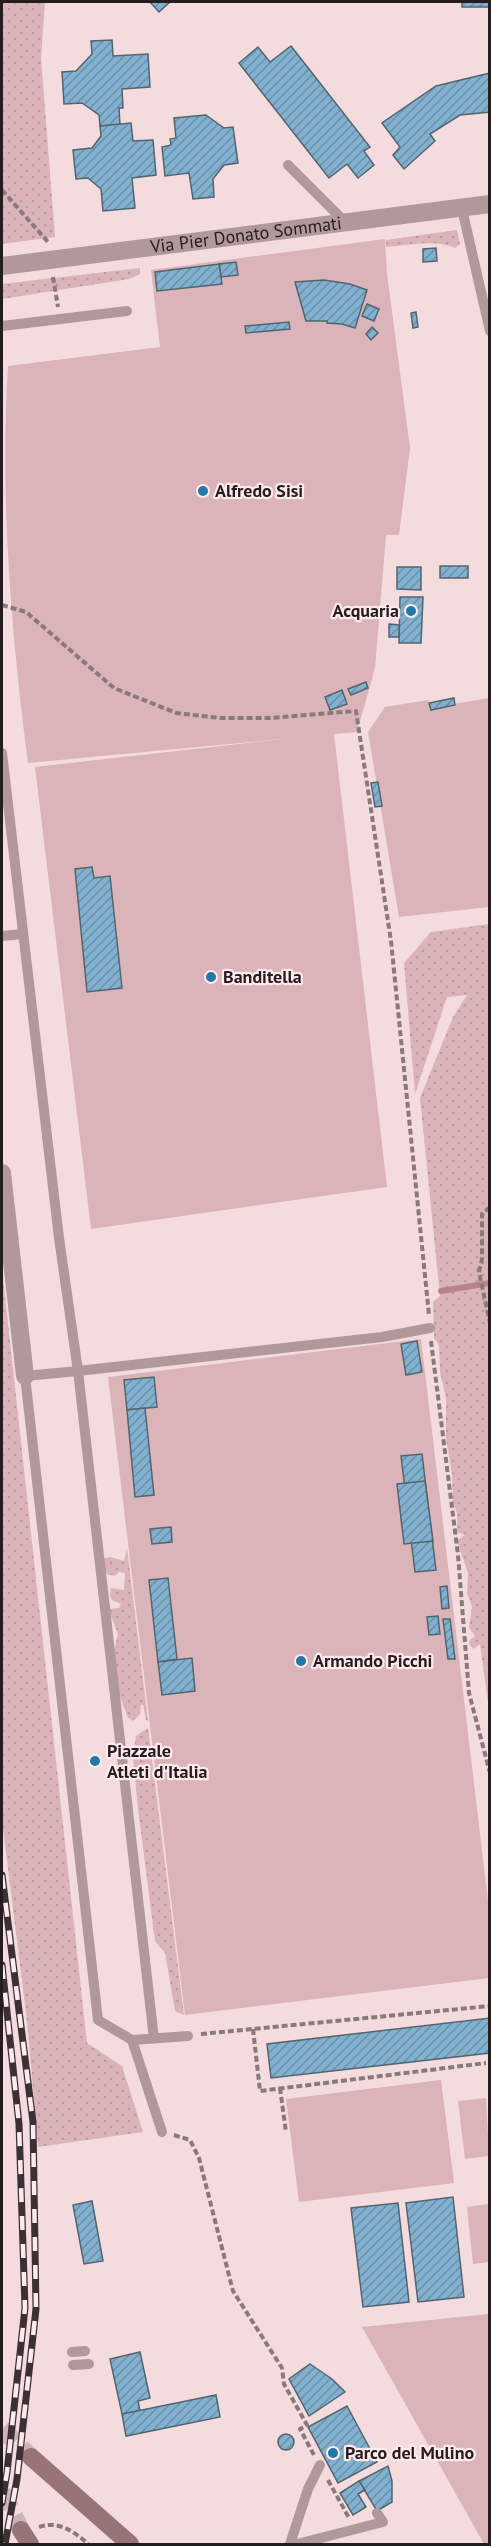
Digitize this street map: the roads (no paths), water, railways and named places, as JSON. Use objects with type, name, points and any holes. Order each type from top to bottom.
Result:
[{"type":"main road","points":[[32,2457],[130,2544]]},
{"type":"street","name":"Via Pier Donato Sommati","points":[[2,266],[489,204]]},
{"type":"street","points":[[2,1173],[25,1376]]},
{"type":"lane","points":[[288,165],[347,223]]},
{"type":"lane","points":[[462,209],[489,331]]},
{"type":"lane","points":[[2,326],[127,311]]},
{"type":"lane","points":[[2,753],[59,1238],[78,1371],[154,2039]]},
{"type":"lane","points":[[2,936],[23,934]]},
{"type":"lane","points":[[188,2036],[132,2040],[98,2020],[25,1376],[382,1337],[430,1328]]},
{"type":"lane","points":[[132,2040],[162,2132]]},
{"type":"lane","points":[[72,2352],[85,2350]]},
{"type":"lane","points":[[73,2365],[88,2364]]},
{"type":"lane","points":[[290,2544],[308,2490],[320,2465]]},
{"type":"lane","points":[[297,2544],[383,2522],[377,2513]]},
{"type":"waterway","points":[[441,1291],[490,1283]]},
{"type":"tunnel","points":[[2,2429],[31,2457]]},
{"type":"tunnel","points":[[2,2492],[21,2530]]},
{"type":"railway","points":[[2,1875],[33,2122],[36,2309],[17,2479],[5,2544]]},
{"type":"railway","points":[[2,1965],[19,2124],[25,2308],[2,2503]]},
{"type":"place","name":"Alfredo Sisi","points":[[203,491]]},
{"type":"place","name":"Acquaria","points":[[411,611]]},
{"type":"place","name":"Banditella","points":[[211,977]]},
{"type":"place","name":"Armando Picchi","points":[[301,1661]]},
{"type":"place","name":"Piazzale Atleti d'Italia","points":[[95,1761]]},
{"type":"place","name":"Parco del Mulino","points":[[333,2453]]}]
